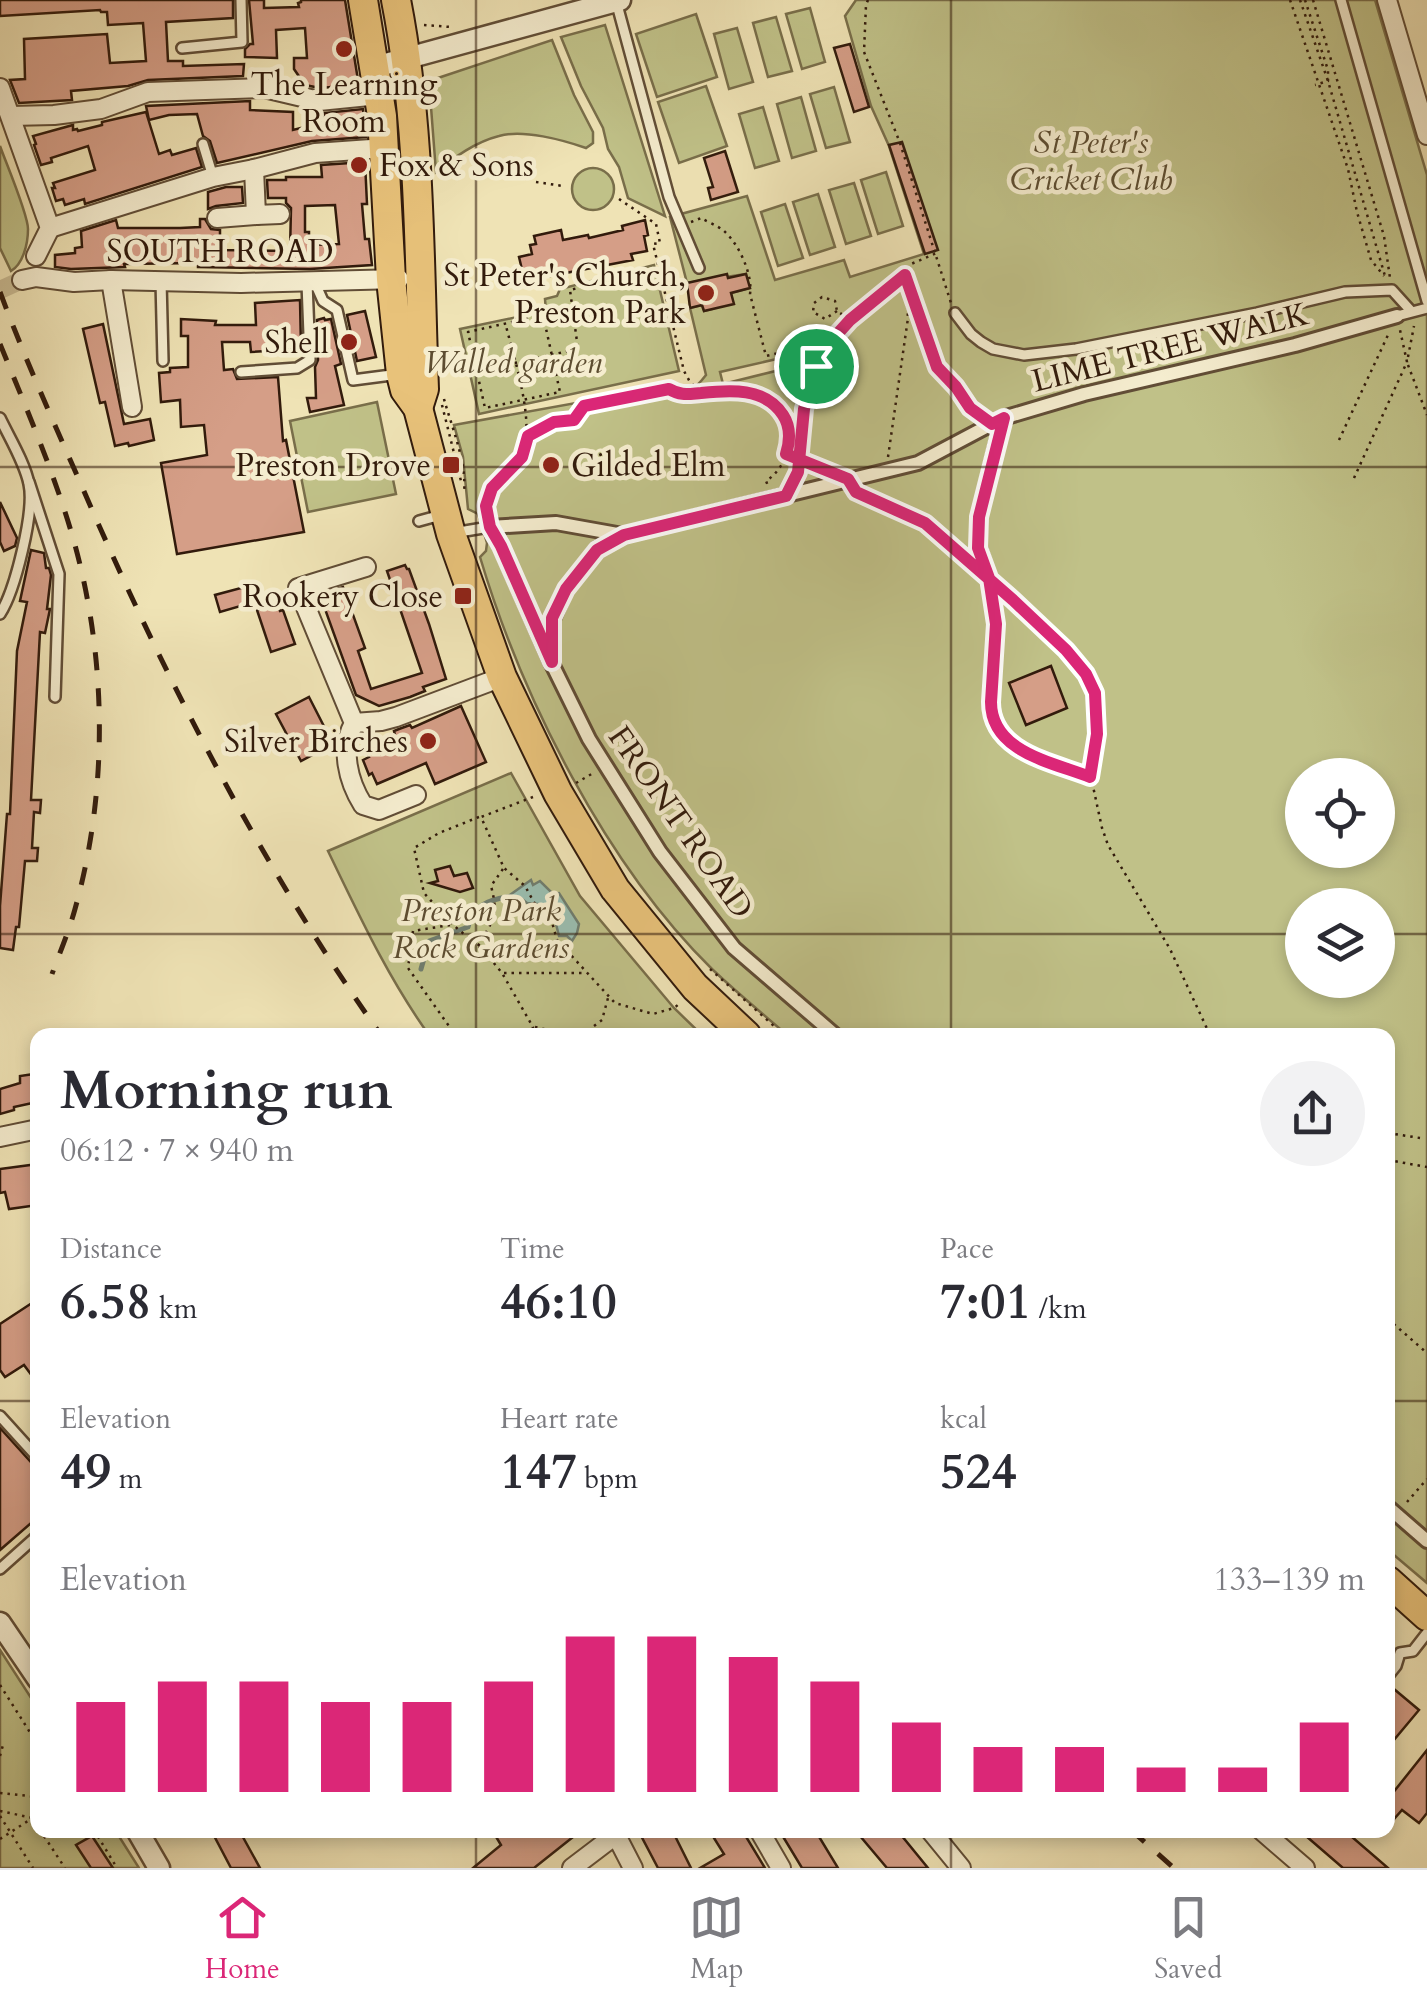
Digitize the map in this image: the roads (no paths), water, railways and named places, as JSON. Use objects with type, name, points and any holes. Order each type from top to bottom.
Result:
[{"type":"highway","points":[[363,0],[424,388],[418,408]]},
{"type":"highway","points":[[396,0],[406,59],[418,212],[405,278],[402,374],[405,390],[418,408],[439,523],[502,677],[558,793],[615,889],[694,987],[738,1028]]},
{"type":"highway","points":[[1395,1587],[1427,1616]]},
{"type":"street","points":[[11,116],[101,109],[148,92],[264,88],[318,101],[377,81],[406,59],[618,0]]},
{"type":"street","points":[[1387,0],[1427,136]]},
{"type":"street","points":[[0,88],[50,228],[36,256]]},
{"type":"street","points":[[50,228],[213,178],[315,153],[385,148]]},
{"type":"street","points":[[254,170],[256,214]]},
{"type":"street","points":[[217,218],[280,214]]},
{"type":"street","name":"SOUTH ROAD","points":[[22,280],[36,277],[74,282],[311,282],[405,278]]},
{"type":"street","points":[[110,280],[132,407]]},
{"type":"street","name":"LIME TREE WALK","points":[[848,479],[918,463],[998,421],[1084,394],[1295,345],[1397,316]]},
{"type":"street","points":[[848,479],[856,492],[925,523],[989,578],[978,548],[979,517],[998,421]]},
{"type":"street","name":"FRONT ROAD","points":[[552,662],[552,618],[566,589],[597,550],[624,535],[848,479]]},
{"type":"street","name":"FRONT ROAD","points":[[624,535],[556,523],[490,527],[589,739],[660,852],[734,948],[827,1028]]},
{"type":"street","points":[[366,567],[298,588],[354,724],[346,749],[352,785],[363,805],[379,810],[416,795]]},
{"type":"street","points":[[354,724],[396,716],[502,677]]},
{"type":"street","points":[[0,1137],[30,1131]]},
{"type":"street","points":[[1395,1513],[1427,1541]]},
{"type":"street","points":[[0,1623],[30,1667]]},
{"type":"street","points":[[141,1838],[159,1868]]},
{"type":"street","points":[[572,1868],[604,1838]]},
{"type":"street","points":[[609,1838],[633,1868]]},
{"type":"street","points":[[764,1838],[782,1868]]},
{"type":"street","points":[[936,1838],[960,1868]]},
{"type":"street","points":[[1270,1838],[1305,1868]]},
{"type":"lane","points":[[182,48],[242,42],[241,0]]},
{"type":"lane","points":[[618,0],[669,197],[698,268]]},
{"type":"lane","points":[[1341,0],[1421,307]]},
{"type":"lane","points":[[204,144],[213,178]]},
{"type":"lane","points":[[161,281],[163,361]]},
{"type":"lane","points":[[242,372],[298,368],[310,360],[311,282]]},
{"type":"lane","points":[[311,282],[323,301],[336,310],[352,380],[402,374]]},
{"type":"lane","points":[[954,313],[982,342],[1024,355],[1076,349],[1346,292],[1392,290],[1421,307]]},
{"type":"lane","points":[[1397,316],[1421,307]]},
{"type":"lane","points":[[0,418],[29,482],[59,574],[56,697]]},
{"type":"lane","points":[[0,614],[10,599],[30,509],[29,482]]},
{"type":"lane","points":[[439,523],[490,527]]},
{"type":"lane","points":[[0,1416],[30,1449]]},
{"type":"lane","points":[[0,1569],[30,1543]]},
{"type":"lane","points":[[1395,1667],[1400,1652],[1413,1651],[1427,1633]]},
{"type":"waterway","points":[[421,969],[429,941],[468,927],[482,905],[507,897]]},
{"type":"tunnel","points":[[0,290],[22,280]]},
{"type":"railway","points":[[0,292],[38,387],[179,696],[294,904],[376,1028]]},
{"type":"railway","points":[[0,344],[50,469],[75,545],[86,590],[98,681],[98,773],[86,864],[52,974]]},
{"type":"railway","points":[[1140,1838],[1174,1868]]},
{"type":"place","name":"The Learning Room","points":[[344,49]]},
{"type":"place","name":"Fox & Sons","points":[[359,165]]},
{"type":"place","name":"St Peter's Church, Preston Park","points":[[706,293]]},
{"type":"place","name":"Shell","points":[[349,342]]},
{"type":"place","name":"Preston Drove","points":[[451,465]]},
{"type":"place","name":"Gilded Elm","points":[[551,465]]},
{"type":"place","name":"Rookery Close","points":[[463,596]]},
{"type":"place","name":"Silver Birches","points":[[428,741]]},
{"type":"park label","name":"St Peter's Cricket Club","points":[[1091,160]]},
{"type":"park label","name":"Walled garden","points":[[513,362]]},
{"type":"park label","name":"Preston Park Rock Gardens","points":[[481,928]]}]
